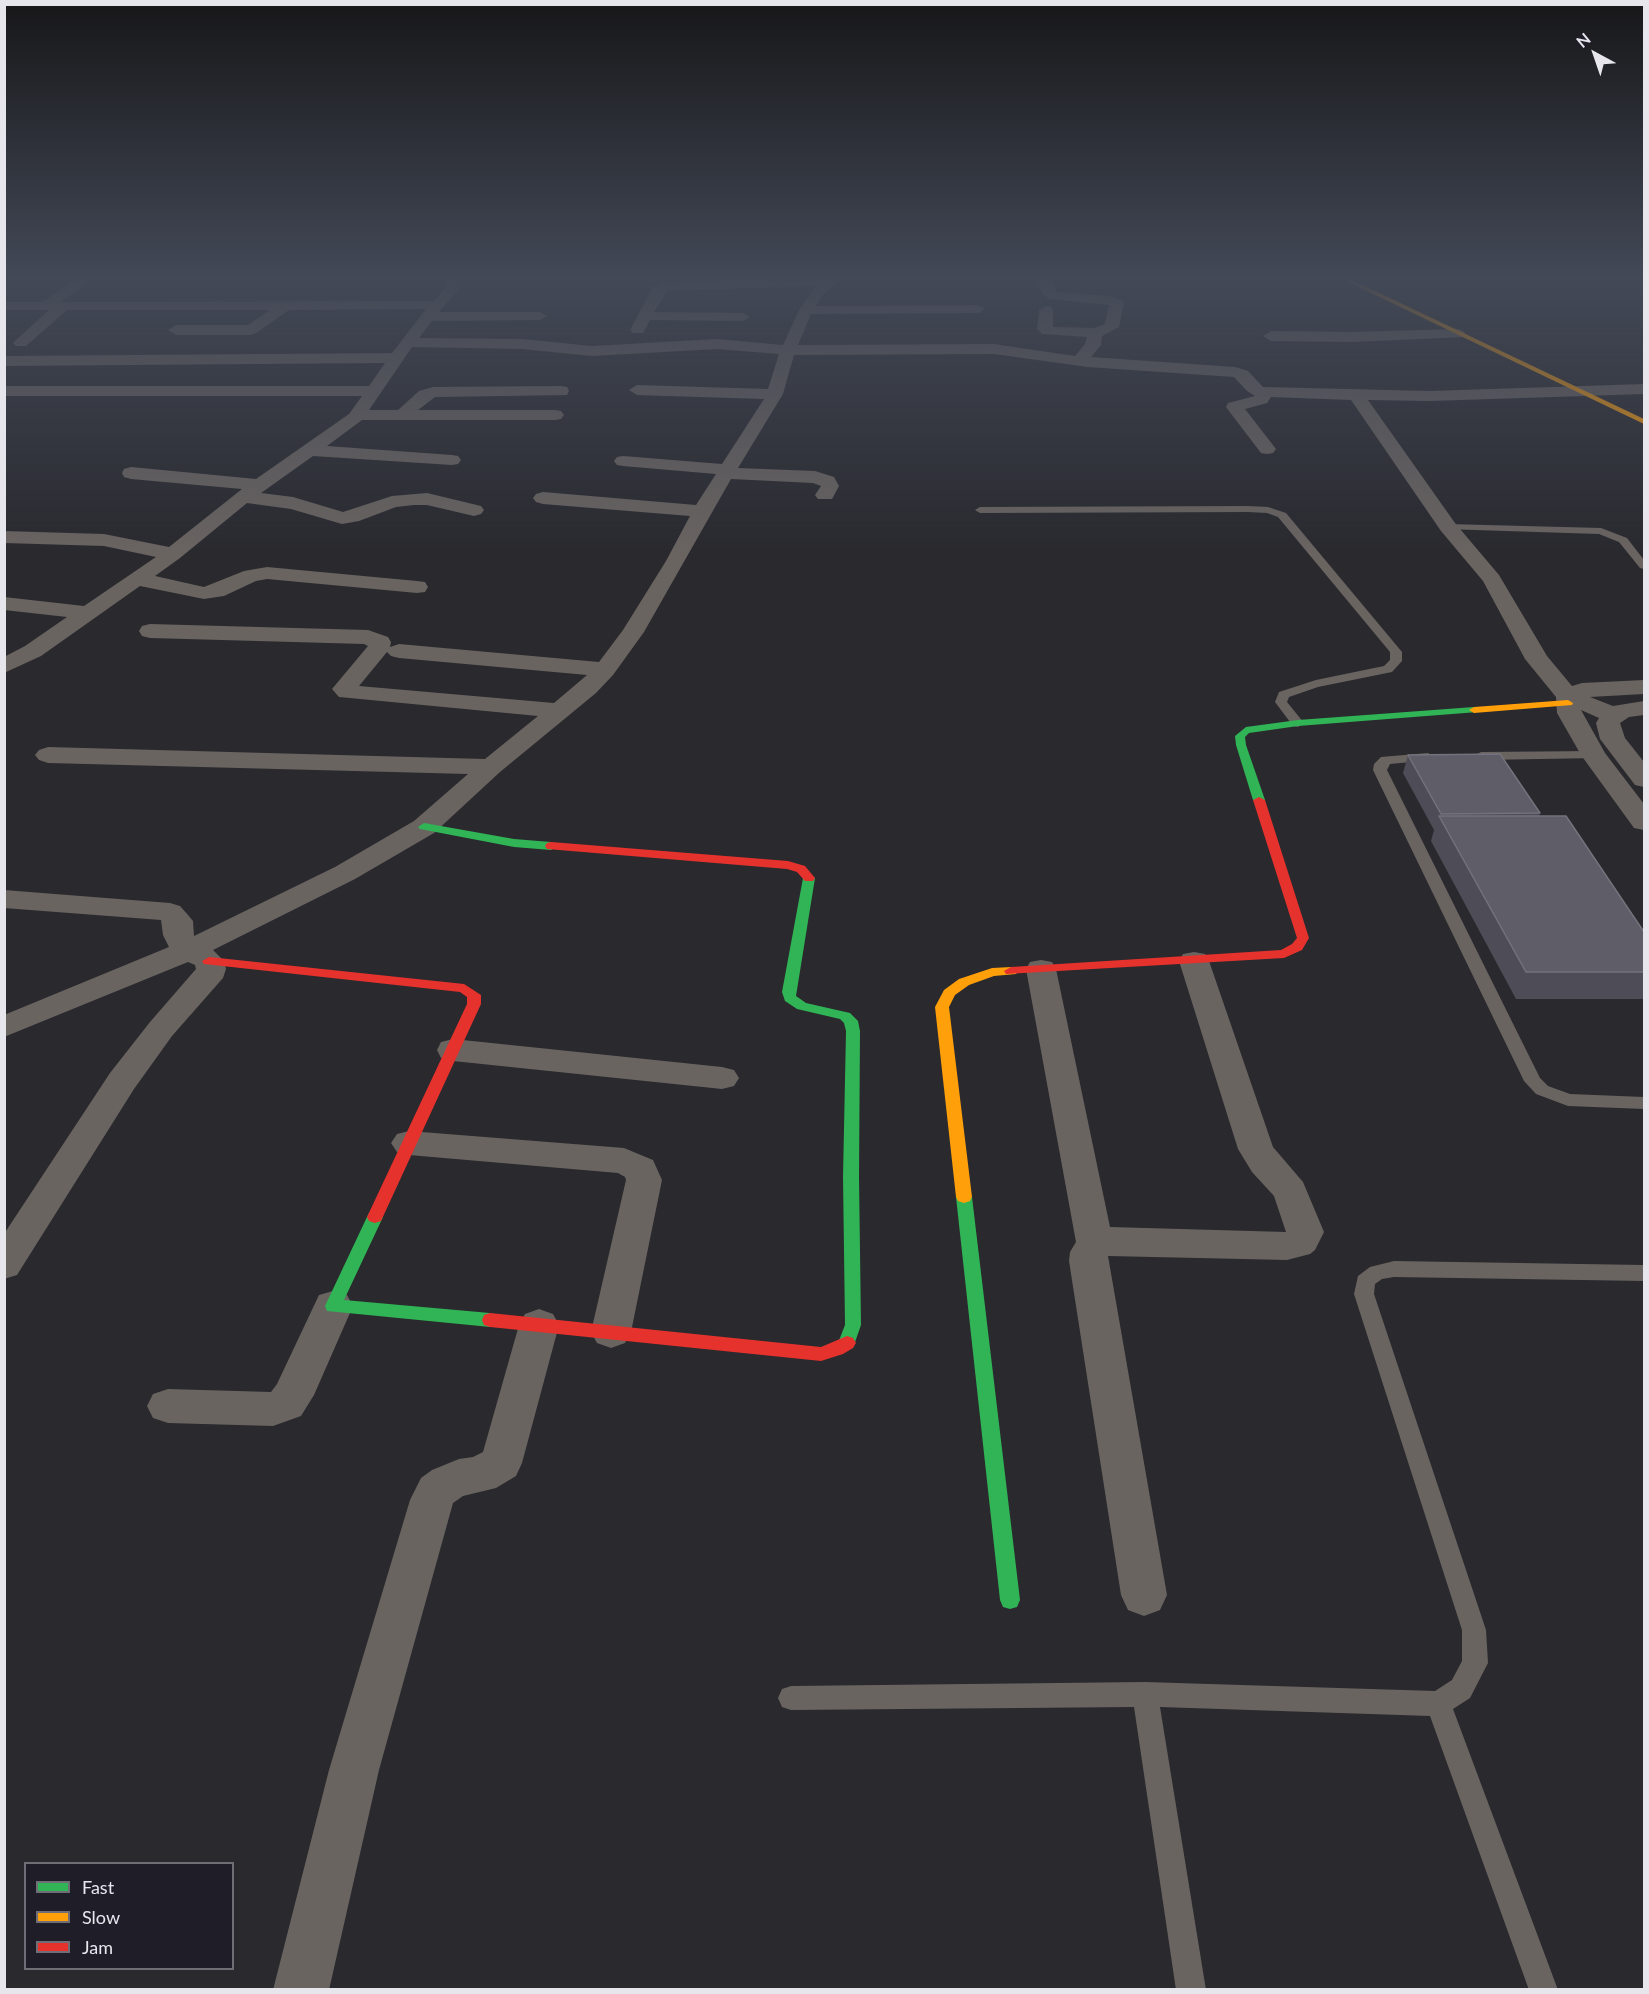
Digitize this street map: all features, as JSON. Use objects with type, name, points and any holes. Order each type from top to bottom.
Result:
[{"type":"street","points":[[4,666],[33,651],[173,554],[243,497],[357,415],[387,372]]},
{"type":"street","points":[[4,1027],[200,955],[424,827],[491,767],[561,711],[605,670],[633,632],[676,561],[702,511],[776,394],[782,372]]},
{"type":"street","points":[[1235,372],[1242,374],[1256,390],[1266,392],[1414,396],[1644,389]]},
{"type":"street","points":[[1539,372],[1644,422]]},
{"type":"street","points":[[637,390],[776,394]]},
{"type":"street","points":[[4,391],[374,391]]},
{"type":"street","points":[[402,415],[425,395],[433,392],[555,391],[533,415]]},
{"type":"street","points":[[1266,392],[1261,399],[1234,407],[1267,449]]},
{"type":"street","points":[[1356,395],[1448,527],[1492,579],[1537,659],[1568,700],[1569,713],[1594,755],[1644,822]]},
{"type":"street","points":[[357,415],[555,415]]},
{"type":"street","points":[[310,450],[452,460]]},
{"type":"street","points":[[622,461],[815,477],[827,481],[830,486],[825,495]]},
{"type":"street","points":[[131,473],[262,485]]},
{"type":"street","points":[[243,497],[293,503],[335,516],[352,517],[392,502],[414,499],[427,499],[474,510]]},
{"type":"street","points":[[543,498],[702,511]]},
{"type":"street","points":[[4,537],[104,540],[173,554]]},
{"type":"street","points":[[136,579],[204,593],[216,591],[250,575],[267,573],[417,588]]},
{"type":"street","points":[[4,603],[88,613]]},
{"type":"street","points":[[150,631],[368,637],[380,642],[379,647],[346,686],[344,689],[347,692],[561,711]]},
{"type":"street","points":[[399,651],[605,670]]},
{"type":"street","points":[[1568,700],[1582,690],[1644,687]]},
{"type":"street","points":[[1010,1600],[942,1007],[949,993],[964,982],[992,972],[1284,954],[1297,947],[1303,938],[1240,736],[1246,730],[1298,723],[1568,700],[1614,715]]},
{"type":"street","points":[[1644,708],[1623,710],[1614,715],[1608,723],[1612,739],[1644,779]]},
{"type":"street","points":[[48,755],[491,767]]},
{"type":"street","points":[[333,1306],[821,1354],[837,1349],[849,1341],[853,1325],[851,1177],[854,1031],[851,1021],[845,1016],[802,1006],[790,998],[789,992],[809,881],[808,875],[801,869],[788,865],[514,843],[424,827]]},
{"type":"street","points":[[4,899],[170,912],[178,921],[180,941],[200,955],[211,969],[207,978],[161,1029],[122,1081],[4,1264]]},
{"type":"street","points":[[168,1406],[273,1409],[286,1404],[293,1395],[474,1004],[474,995],[464,988],[200,955]]},
{"type":"street","points":[[1144,1595],[1088,1261],[1089,1252],[1095,1245],[1107,1241],[1287,1246],[1297,1244],[1302,1240],[1305,1232],[1290,1191],[1265,1163],[1256,1149],[1194,961]]},
{"type":"street","points":[[1041,969],[1095,1245]]},
{"type":"street","points":[[453,1050],[722,1078]]},
{"type":"street","points":[[409,1143],[624,1161],[640,1169],[644,1180],[611,1332]]},
{"type":"street","points":[[301,1989],[357,1759],[432,1500],[436,1491],[447,1483],[459,1478],[481,1475],[493,1470],[501,1463],[539,1325]]},
{"type":"lane","points":[[980,510],[1248,509],[1269,510],[1282,515],[1396,652],[1396,661],[1388,669],[1316,684],[1283,695],[1281,702],[1298,723]]},
{"type":"lane","points":[[1448,527],[1601,531],[1623,540],[1644,566]]},
{"type":"lane","points":[[1463,757],[1594,755]]},
{"type":"lane","points":[[1497,756],[1511,775]]},
{"type":"lane","points":[[1441,757],[1395,758],[1386,760],[1381,764],[1380,770],[1533,1081],[1542,1090],[1568,1100],[1644,1103]]},
{"type":"lane","points":[[791,1698],[1145,1694],[1438,1704],[1461,1689],[1475,1663],[1474,1630],[1364,1294],[1365,1281],[1377,1272],[1394,1269],[1644,1273]]},
{"type":"lane","points":[[1145,1694],[1191,1989]]},
{"type":"lane","points":[[1438,1704],[1544,1989]]},
{"type":"building","points":[[1500,754],[1540,813],[1441,814],[1408,755]]},
{"type":"building","points":[[1439,816],[1566,816],[1644,932],[1644,972],[1526,972]]},
{"type":"traffic: fast","points":[[1259,800],[1241,745],[1240,736],[1246,730],[1298,723],[1474,710]]},
{"type":"traffic: fast","points":[[424,827],[514,843],[551,846]]},
{"type":"traffic: fast","points":[[809,878],[789,992],[790,998],[802,1006],[845,1016],[851,1021],[853,1031],[851,1177],[853,1325],[847,1343]]},
{"type":"traffic: fast","points":[[964,1197],[1010,1600]]},
{"type":"traffic: fast","points":[[375,1217],[333,1306],[490,1320]]},
{"type":"traffic: slow","points":[[1540,372],[1644,422]]},
{"type":"traffic: slow","points":[[1474,710],[1568,703]]},
{"type":"traffic: slow","points":[[964,1197],[942,1007],[949,993],[964,982],[992,972],[1011,971]]},
{"type":"traffic: jam","points":[[1011,971],[1284,954],[1297,947],[1303,938],[1259,800]]},
{"type":"traffic: jam","points":[[551,846],[788,865],[801,869],[809,878]]},
{"type":"traffic: jam","points":[[209,961],[464,988],[474,995],[474,1004],[375,1217]]},
{"type":"traffic: jam","points":[[490,1320],[821,1354],[847,1343]]}]
